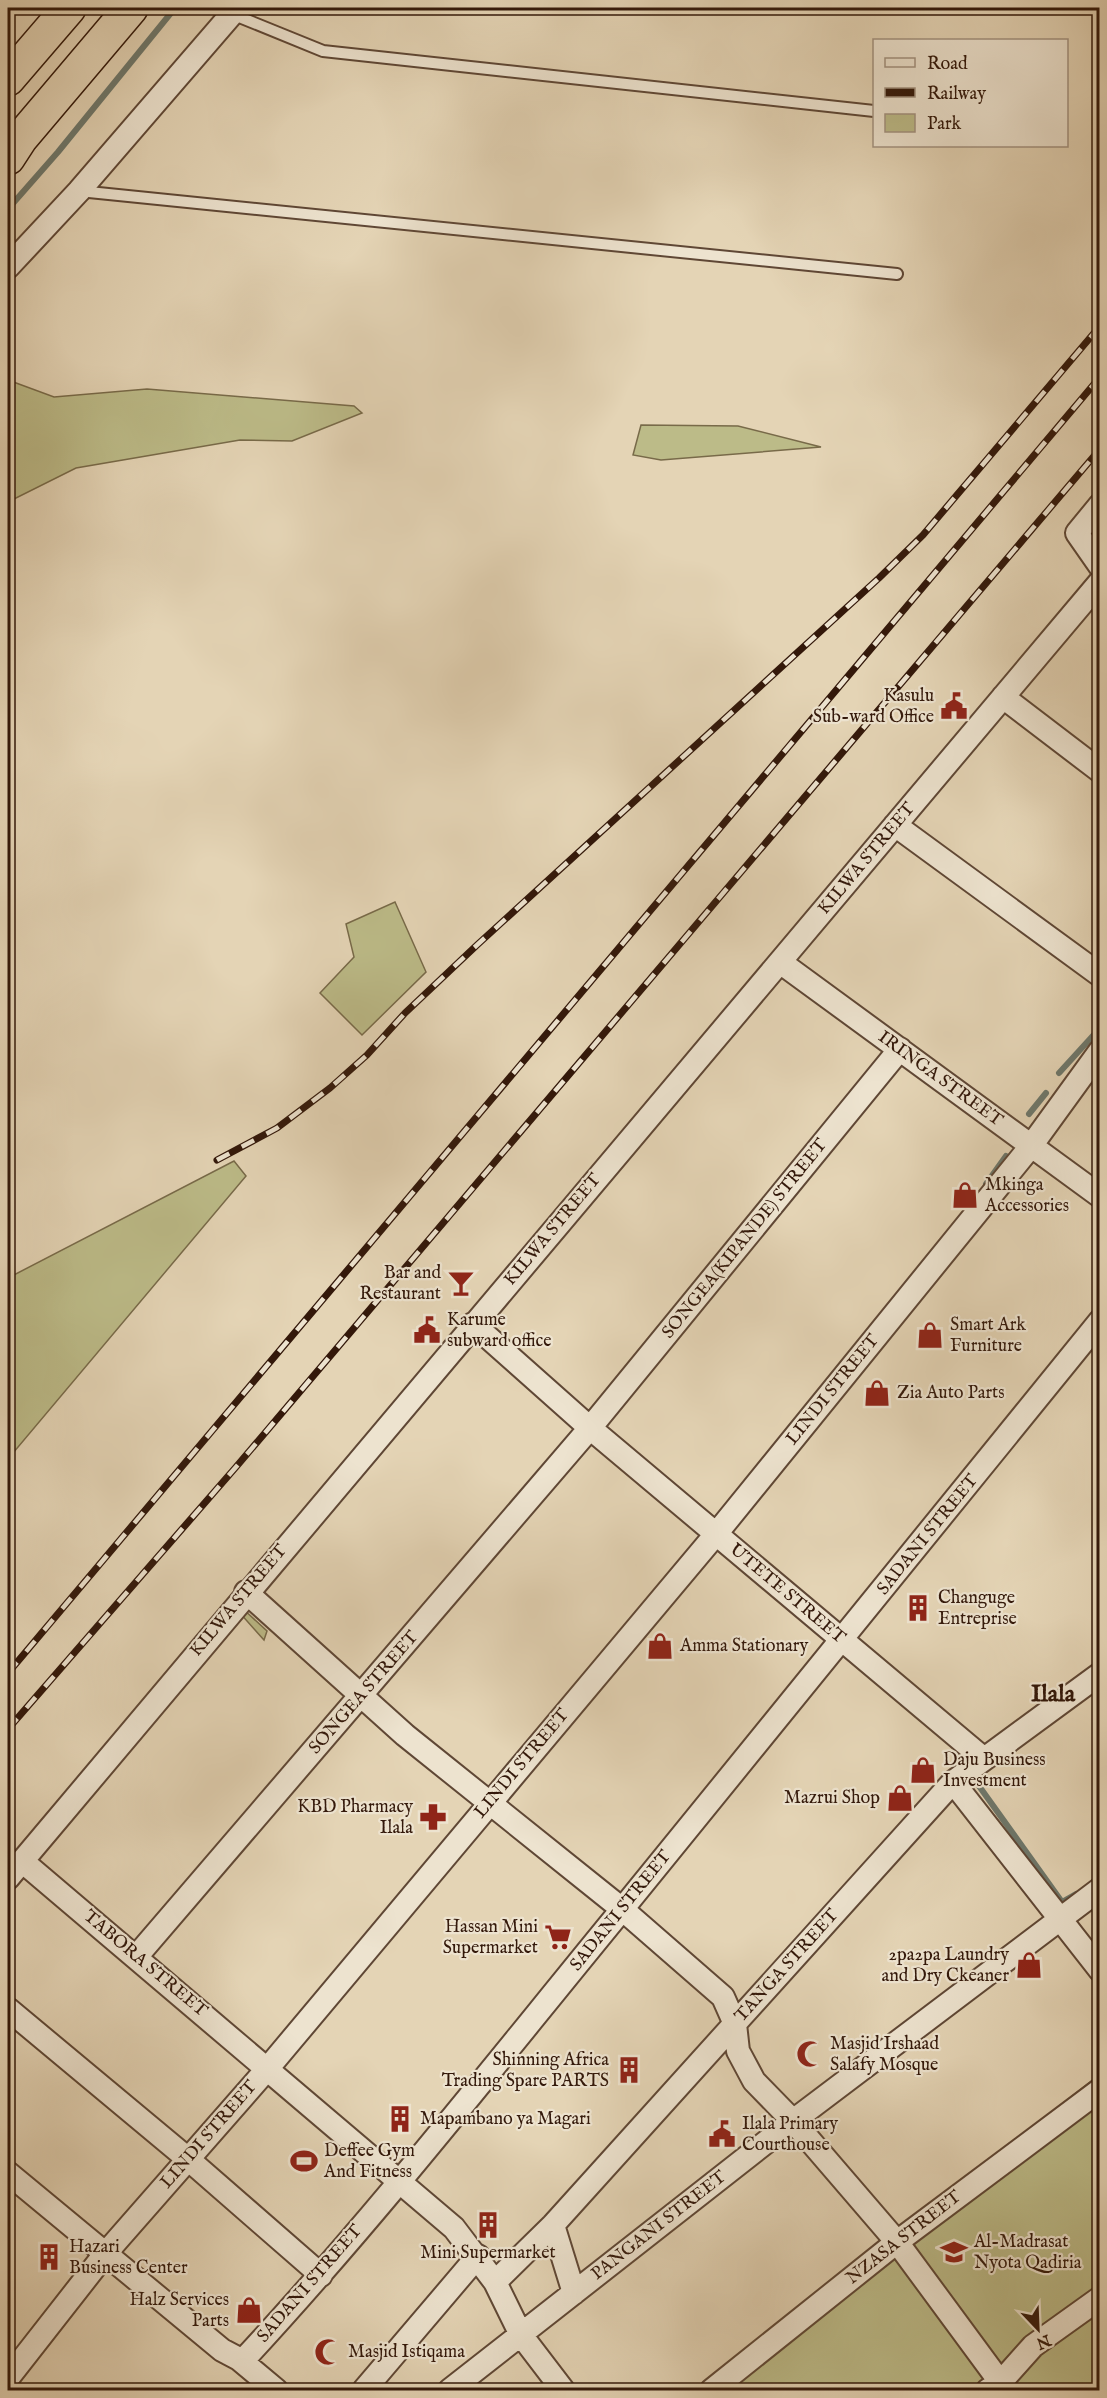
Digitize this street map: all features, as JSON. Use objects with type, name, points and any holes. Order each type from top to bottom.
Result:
[{"type":"highway","points":[[8,79],[69,8]]},
{"type":"highway","points":[[8,158],[21,138],[131,8]]},
{"type":"street","points":[[8,267],[79,191],[234,11]]},
{"type":"street","points":[[1100,505],[1077,533],[1100,566]]},
{"type":"street","name":"KILWA STREET","points":[[8,1878],[246,1592],[1100,582]]},
{"type":"street","points":[[1003,697],[1100,771]]},
{"type":"street","points":[[895,825],[1100,975]]},
{"type":"street","name":"IRINGA STREET","points":[[780,962],[1100,1196]]},
{"type":"street","name":"SONGEA(KIPANDE) STREET","points":[[590,1428],[900,1049]]},
{"type":"street","name":"LINDI STREET","points":[[8,2378],[105,2254],[268,2068],[716,1534],[1031,1146],[1100,1051]]},
{"type":"street","name":"SADANI STREET","points":[[238,2359],[247,2356],[321,2275],[844,1641],[1100,1321]]},
{"type":"street","name":"UTETE STREET","points":[[473,1324],[590,1428],[984,1759]]},
{"type":"street","name":"SONGEA STREET","points":[[136,1957],[361,1698],[590,1428]]},
{"type":"street","points":[[246,1592],[361,1698],[622,1909],[723,1997],[735,2024],[738,2051],[754,2081],[793,2121],[897,2242],[998,2388],[1033,2346],[1100,2298]]},
{"type":"street","name":"TANGA STREET","points":[[495,2282],[553,2225],[953,1782],[1100,1674]]},
{"type":"street","points":[[953,1782],[1100,1970]]},
{"type":"street","name":"TABORA STREET","points":[[22,1861],[441,2215],[478,2256],[495,2282],[521,2335],[563,2391]]},
{"type":"street","name":"PANGANI STREET","points":[[450,2391],[793,2121],[1100,1889]]},
{"type":"street","points":[[8,2009],[188,2159],[321,2275]]},
{"type":"street","name":"NZASA STREET","points":[[712,2391],[897,2242],[1100,2090]]},
{"type":"street","points":[[8,2174],[222,2350],[238,2359],[276,2391]]},
{"type":"street","points":[[553,2225],[574,2293]]},
{"type":"street","points":[[364,2391],[478,2256]]},
{"type":"lane","points":[[234,11],[323,51],[873,111]]},
{"type":"lane","points":[[79,191],[897,274]]},
{"type":"green space","points":[[8,380],[54,397],[147,389],[354,406],[362,413],[292,441],[240,440],[76,468],[8,502]]},
{"type":"green space","points":[[641,425],[738,426],[821,447],[661,460],[633,455]]},
{"type":"green space","points":[[395,902],[426,972],[362,1035],[320,993],[354,957],[346,924]]},
{"type":"green space","points":[[234,1161],[246,1176],[8,1459],[8,1278]]},
{"type":"green space","points":[[242,1608],[267,1631],[264,1640],[239,1612]]},
{"type":"green space","points":[[1099,2075],[1099,2390],[742,2390],[705,2382]]},
{"type":"waterway","points":[[8,209],[58,152],[175,8]]},
{"type":"waterway","points":[[1059,1073],[1100,1028]]},
{"type":"waterway","points":[[1029,1114],[1046,1093]]},
{"type":"waterway","points":[[986,1184],[1006,1156]]},
{"type":"waterway","points":[[974,1779],[1062,1902],[1076,1894]]},
{"type":"railway","points":[[217,1160],[277,1128],[330,1088],[367,1055],[405,1013],[477,945],[879,578],[923,535],[1100,326]]},
{"type":"railway","points":[[8,1673],[1100,377]]},
{"type":"railway","points":[[8,1729],[236,1467],[1100,449]]},
{"type":"place","name":"Kasulu Sub-ward Office","points":[[954,706]]},
{"type":"place","name":"Mkinga Accessories","points":[[965,1195]]},
{"type":"place","name":"Bar and Restaurant","points":[[461,1283]]},
{"type":"place","name":"Karume subward office","points":[[427,1330]]},
{"type":"place","name":"Smart Ark Furniture","points":[[930,1335]]},
{"type":"place","name":"Zia Auto Parts","points":[[877,1393]]},
{"type":"place","name":"Changuge Entreprise","points":[[918,1608]]},
{"type":"place","name":"Amma Stationary","points":[[660,1646]]},
{"type":"place","name":"Daju Business Investment","points":[[923,1770]]},
{"type":"place","name":"Mazrui Shop","points":[[900,1798]]},
{"type":"place","name":"KBD Pharmacy Ilala","points":[[433,1817]]},
{"type":"place","name":"Hassan Mini Supermarket","points":[[558,1937]]},
{"type":"place","name":"2pa2pa Laundry and Dry Ckeaner","points":[[1029,1965]]},
{"type":"place","name":"Masjid Irshaad Salafy Mosque","points":[[810,2054]]},
{"type":"place","name":"Shinning Africa Trading Spare PARTS","points":[[629,2070]]},
{"type":"place","name":"Mapambano ya Magari","points":[[400,2119]]},
{"type":"place","name":"Ilala Primary Courthouse","points":[[722,2134]]},
{"type":"place","name":"Deffee Gym And Fitness","points":[[304,2161]]},
{"type":"place","name":"Mini Supermarket","points":[[488,2225]]},
{"type":"place","name":"Al-Madrasat Nyota Qadiria","points":[[954,2252]]},
{"type":"place","name":"Hazari Business Center","points":[[49,2257]]},
{"type":"place","name":"Halz Services Parts","points":[[249,2310]]},
{"type":"place","name":"Masjid Istiqama","points":[[328,2352]]},
{"type":"district","name":"Ilala","points":[[1053,1694]]}]
